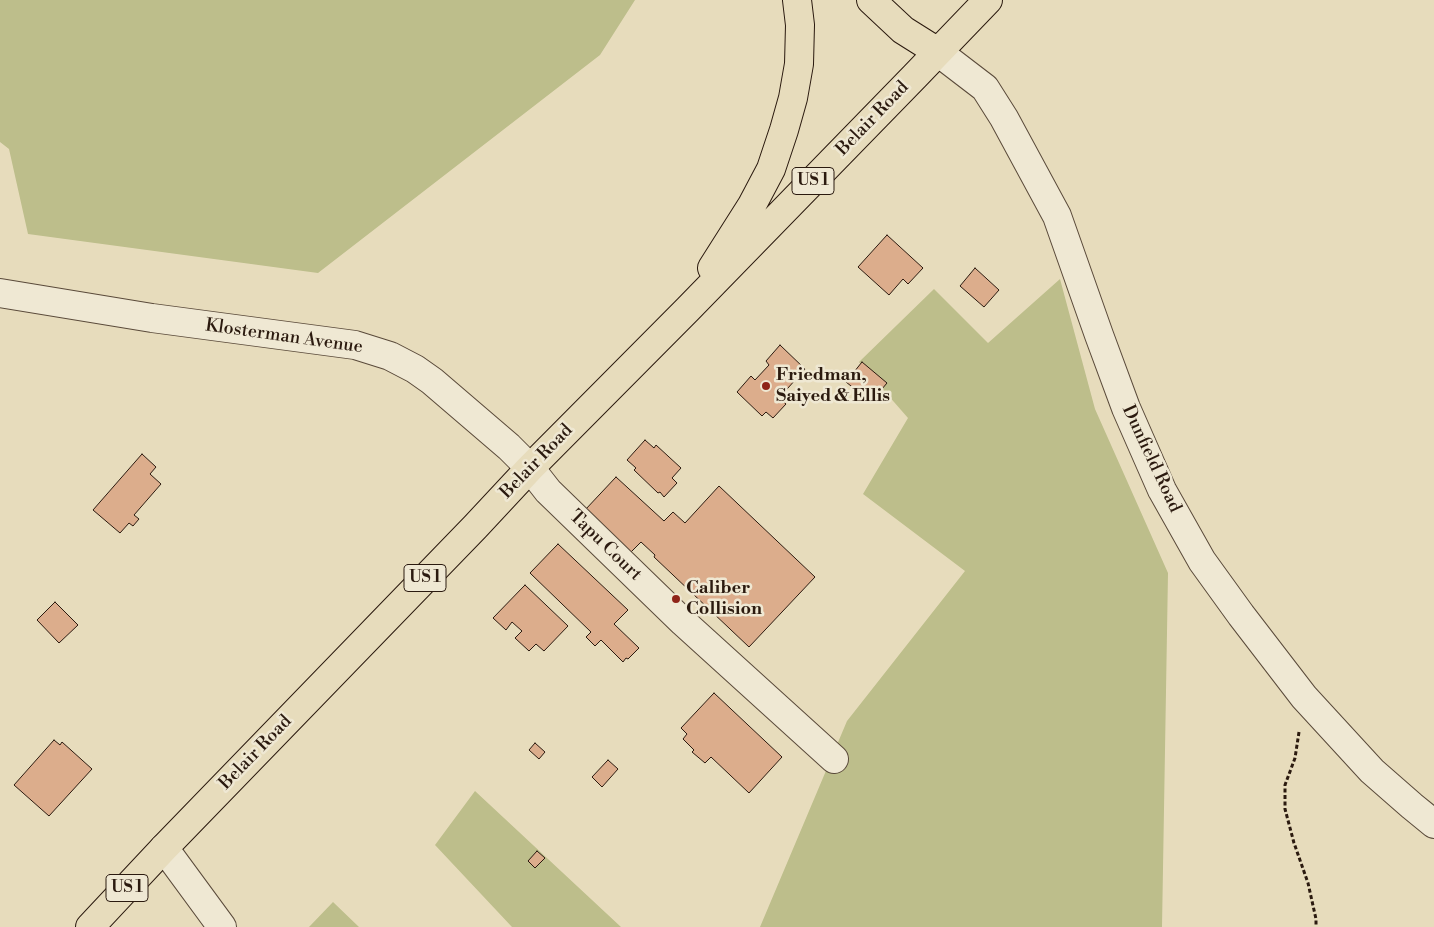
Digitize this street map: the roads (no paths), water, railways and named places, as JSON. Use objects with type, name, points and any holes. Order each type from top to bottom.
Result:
[{"type":"highway","points":[[688,309],[752,205],[771,169],[793,98],[799,64],[800,25],[797,0]]},
{"type":"highway","points":[[871,0],[903,30],[938,52]]},
{"type":"highway","name":"Belair Road","points":[[90,927],[530,468],[688,309],[988,0]]},
{"type":"street","name":"Dunfield Road","points":[[938,52],[985,88],[1004,118],[1057,216],[1123,398],[1162,490],[1202,561],[1240,615],[1304,697],[1372,771],[1434,824]]},
{"type":"street","name":"Klosterman Avenue","points":[[0,293],[152,318],[355,345],[390,356],[415,369],[432,381],[509,447],[530,468]]},
{"type":"street","name":"Tapu Court","points":[[530,468],[548,491],[683,622],[834,759]]},
{"type":"street","points":[[164,848],[222,927]]},
{"type":"place","name":"Friedman, Saiyed & Ellis","points":[[766,386]]},
{"type":"place","name":"Caliber Collision","points":[[676,599]]}]
